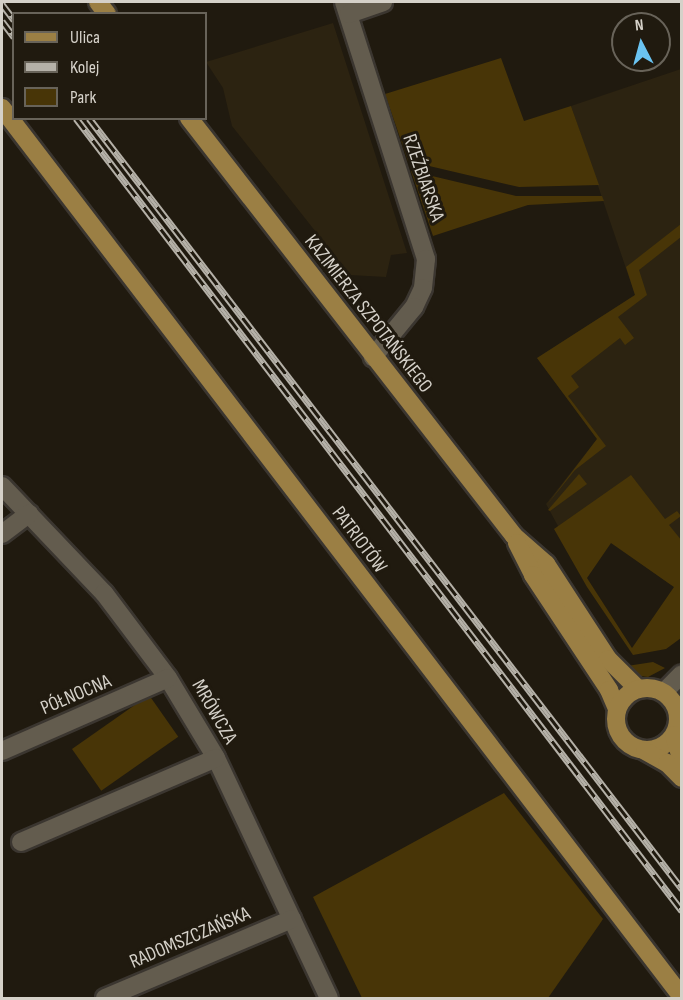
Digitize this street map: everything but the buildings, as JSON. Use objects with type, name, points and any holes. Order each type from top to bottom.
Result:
[{"type":"main road","name":"PATRIOTÓW","points":[[2,108],[681,997]]},
{"type":"main road","name":"KAZIMIERZA SZPOTAŃSKIEGO","points":[[191,120],[514,536],[546,564],[608,659],[638,689]]},
{"type":"main road","name":"KAZIMIERZA SZPOTAŃSKIEGO","points":[[514,536],[533,575],[609,690],[617,709]]},
{"type":"main road","points":[[681,761],[674,735],[678,712],[664,693],[638,689],[622,700],[617,709],[618,732],[624,741],[667,763],[681,778]]},
{"type":"main road","points":[[645,751],[666,744],[674,735]]},
{"type":"street","points":[[347,8],[383,2]]},
{"type":"street","name":"RZEŹBIARSKA","points":[[347,8],[426,259],[423,288],[414,307],[373,357]]},
{"type":"street","name":"MRÓWCZA","points":[[2,486],[104,593],[168,678],[216,758],[329,999]]},
{"type":"street","points":[[2,534],[29,514]]},
{"type":"street","points":[[664,693],[681,674]]},
{"type":"street","name":"PÓŁNOCNA","points":[[2,751],[168,678]]},
{"type":"street","points":[[21,842],[216,758]]},
{"type":"street","name":"RADOMSZCZAŃSKA","points":[[105,999],[292,919]]},
{"type":"shaded area","points":[[333,23],[407,253],[391,255],[386,277],[350,275],[232,126],[223,88],[207,62]]},
{"type":"shaded area","points":[[681,69],[681,592],[612,543],[558,526],[546,504],[597,439],[537,358],[635,295],[571,106]]},
{"type":"green space","points":[[501,58],[524,121],[571,106],[599,185],[519,187],[408,161],[385,94]]},
{"type":"green space","points":[[411,171],[516,196],[602,196],[604,201],[528,205],[433,236]]},
{"type":"green space","points":[[681,224],[681,237],[639,270],[647,295],[618,317],[634,338],[625,345],[620,338],[571,376],[579,387],[568,396],[606,446],[575,470],[546,506],[597,439],[537,358],[635,295],[626,267]]},
{"type":"green space","points":[[579,474],[587,484],[550,511],[548,510]]},
{"type":"green space","points":[[631,475],[665,519],[677,511],[681,516],[669,525],[682,541],[681,638],[666,649],[633,655],[587,587],[554,529]],"holes":[[[611,543],[674,587],[632,648],[587,578]]]},
{"type":"green space","points":[[653,662],[665,668],[648,677],[634,675],[627,666]]},
{"type":"green space","points":[[149,695],[178,737],[101,791],[72,749]]},
{"type":"green space","points":[[504,793],[603,919],[599,925],[548,998],[362,998],[313,897]]},
{"type":"railway","points":[[2,4],[12,17]]},
{"type":"railway","points":[[2,21],[12,34]]},
{"type":"railway","points":[[78,120],[682,911]]},
{"type":"railway","points":[[91,120],[682,889]]}]
